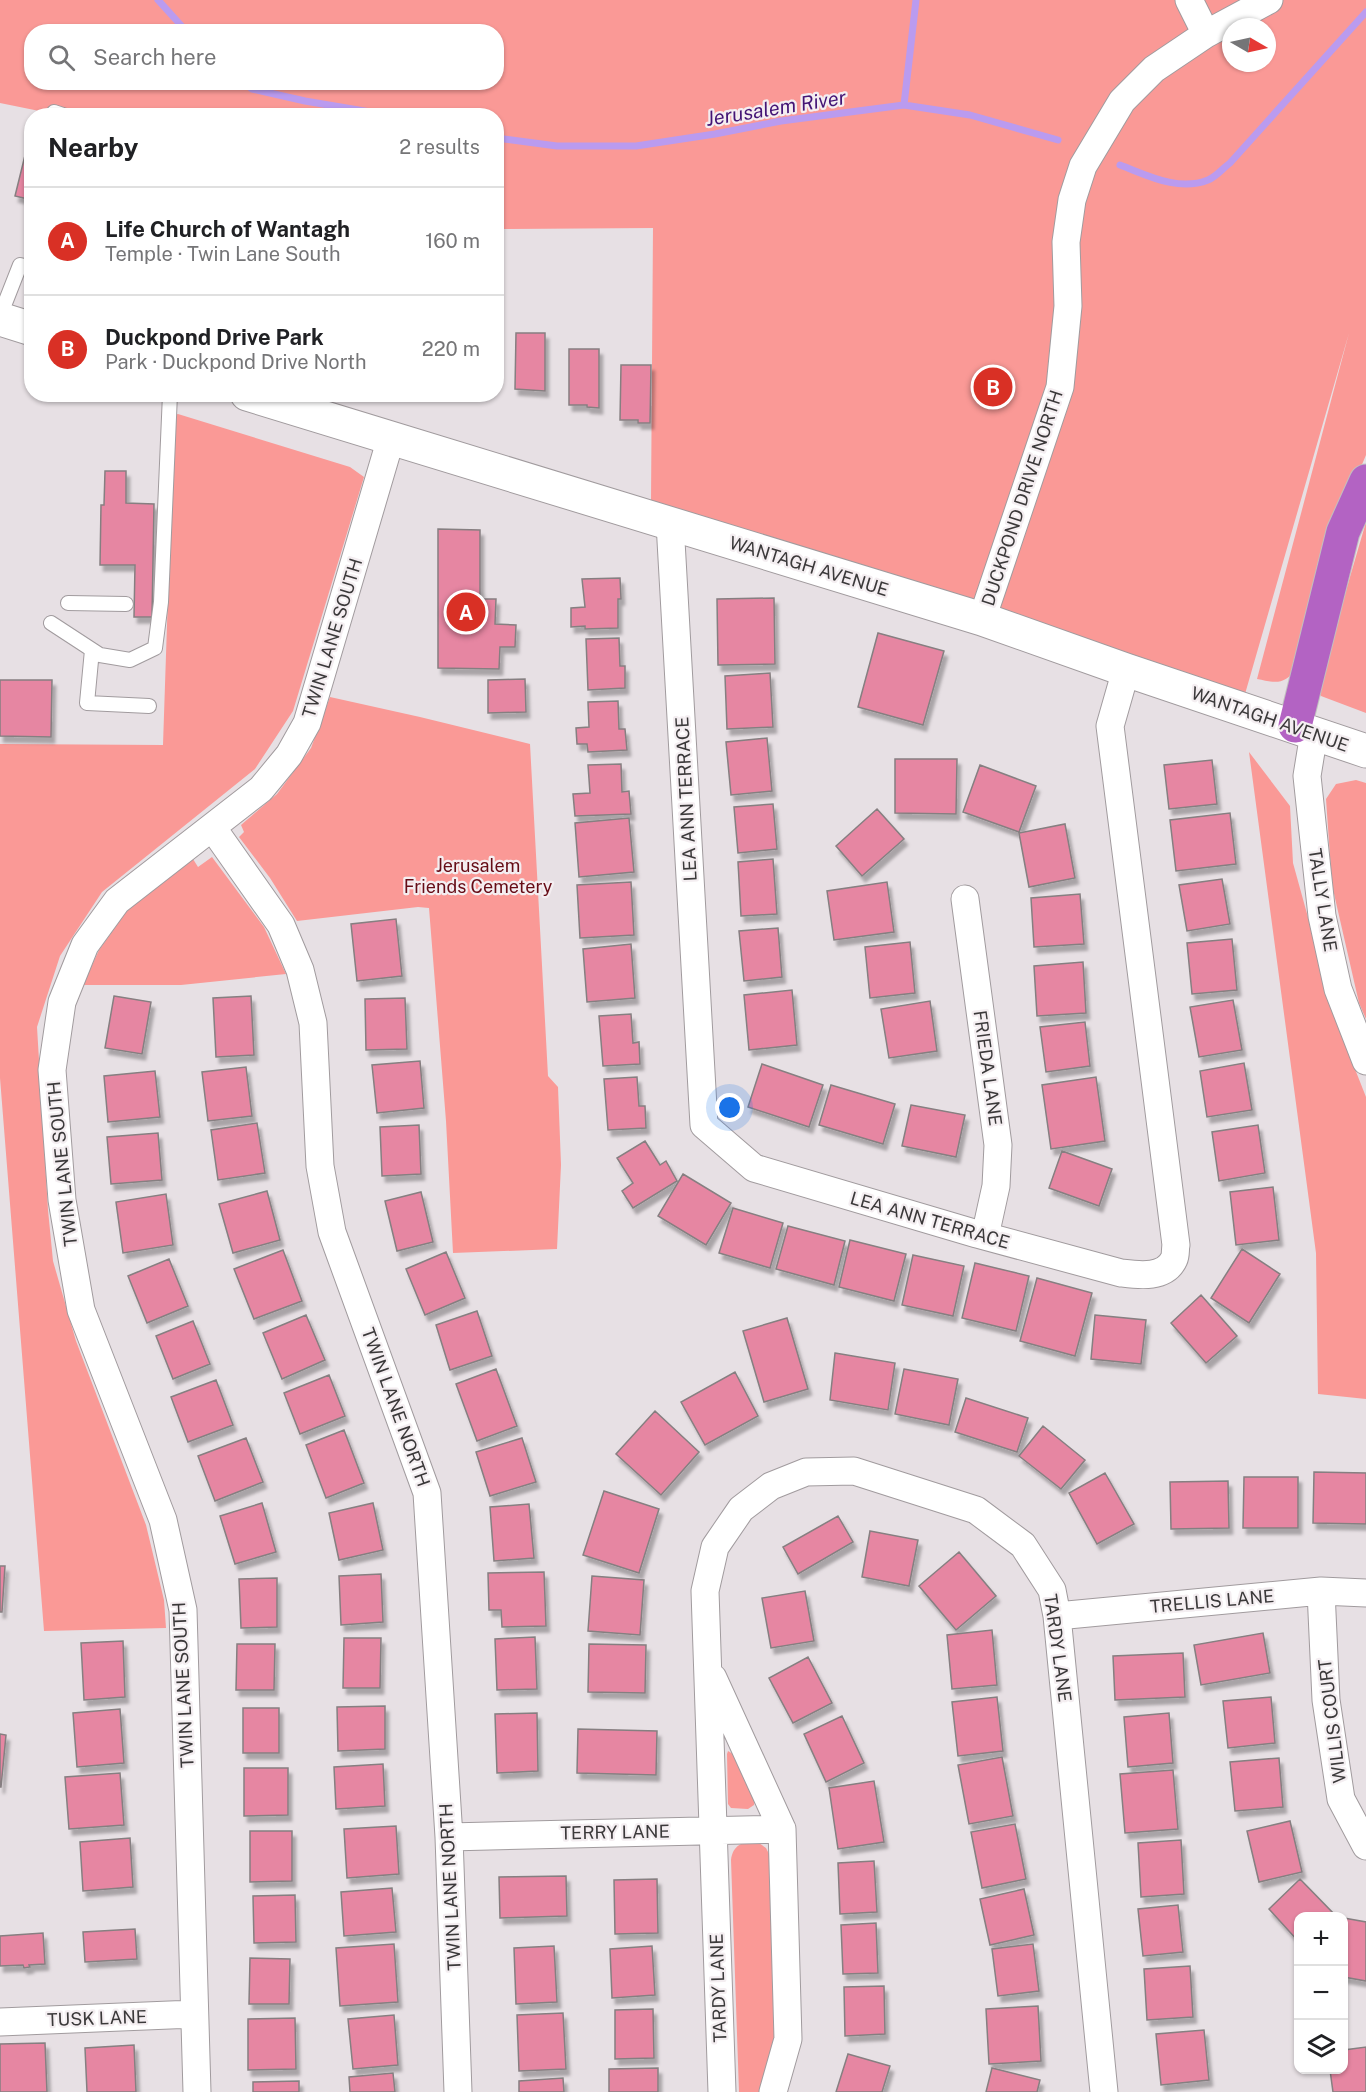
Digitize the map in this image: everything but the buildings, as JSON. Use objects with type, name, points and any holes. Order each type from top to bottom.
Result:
[{"type":"highway","points":[[1305,730],[1343,532],[1366,481]]},
{"type":"main road","points":[[0,317],[24,326]]},
{"type":"main road","name":"WANTAGH AVENUE","points":[[273,402],[982,619],[1366,751]]},
{"type":"street","points":[[1189,0],[1206,34]]},
{"type":"street","name":"DUCKPOND DRIVE NORTH","points":[[982,619],[1060,387],[1068,306],[1066,242],[1072,200],[1083,166],[1122,101],[1154,69],[1206,34],[1269,0]]},
{"type":"street","name":"TWIN LANE SOUTH","points":[[197,2092],[183,1611],[163,1520],[81,1310],[62,1200],[52,1070],[62,1002],[85,945],[117,901],[142,879],[261,789],[289,755],[308,723],[391,438]]},
{"type":"street","name":"LEA ANN TERRACE","points":[[670,524],[704,1125],[754,1168],[986,1236],[1129,1274],[1149,1275],[1168,1267],[1175,1259],[1176,1245],[1110,726],[1126,670]]},
{"type":"street","name":"TALLY LANE","points":[[1305,730],[1307,776],[1322,916],[1338,989],[1366,1061]]},
{"type":"street","name":"TWIN LANE NORTH","points":[[212,827],[281,925],[300,970],[313,1023],[320,1166],[332,1232],[427,1493],[448,1837],[458,2092]]},
{"type":"street","name":"FRIEDA LANE","points":[[965,899],[998,1145],[996,1186],[986,1236]]},
{"type":"street","name":"TARDY LANE","points":[[722,2092],[705,1591],[715,1547],[741,1509],[771,1486],[806,1472],[854,1471],[976,1510],[1023,1545],[1052,1590],[1058,1616],[1104,2092]]},
{"type":"street","name":"TRELLIS LANE","points":[[1058,1616],[1321,1591],[1366,1593]]},
{"type":"street","name":"WILLIS COURT","points":[[1321,1591],[1326,1700],[1341,1799],[1366,1846]]},
{"type":"street","name":"TARDY LANE","points":[[709,1668],[782,1828],[788,2038],[773,2092]]},
{"type":"street","name":"TERRY LANE","points":[[448,1837],[782,1828]]},
{"type":"street","name":"TUSK LANE","points":[[0,2022],[194,2014]]},
{"type":"lane","points":[[0,317],[20,265],[24,266]]},
{"type":"lane","points":[[51,623],[100,655],[130,660],[155,648],[161,602],[170,402]]},
{"type":"lane","points":[[68,603],[126,604]]},
{"type":"lane","points":[[92,650],[87,703],[149,706]]},
{"type":"green space","points":[[0,0],[1366,0],[1366,455],[1328,545],[1297,669],[1288,678],[1279,682],[1257,679],[1349,333],[1245,694],[651,501],[653,228],[504,229],[504,108],[25,108],[0,103]]},
{"type":"green space","points":[[178,414],[350,467],[364,477],[293,711],[255,769],[102,892],[60,956],[37,1027],[53,1261],[76,1341],[146,1525],[164,1600],[166,1628],[44,1631],[0,1078],[0,744],[163,745],[174,415]]},
{"type":"green space","points":[[1366,522],[1366,713],[1321,696],[1317,690]]},
{"type":"green space","name":"Jerusalem Friends Cemetery","points":[[330,697],[530,744],[548,1076],[558,1087],[561,1165],[557,1249],[453,1253],[446,1121],[429,908],[418,907],[297,921],[270,878],[239,837],[244,832],[241,825],[277,794],[311,748]]},
{"type":"green space","points":[[1249,752],[1290,806],[1293,863],[1338,1026],[1366,1097],[1366,1399],[1318,1394],[1316,1253]]},
{"type":"green space","points":[[1356,780],[1366,783],[1366,1019],[1359,1003],[1332,885],[1326,799],[1336,784]]},
{"type":"green space","points":[[212,857],[264,927],[286,974],[181,985],[83,985],[99,950],[129,908],[193,859],[198,867]]},
{"type":"green space","points":[[728,1751],[733,1754],[755,1799],[754,1805],[748,1809],[731,1808],[728,1804]]},
{"type":"green space","points":[[756,1841],[766,1848],[769,1854],[776,2044],[762,2092],[739,2092],[731,1860],[739,1845]]},
{"type":"waterway","name":"Jerusalem River","points":[[158,0],[180,24]]},
{"type":"waterway","points":[[904,105],[916,0]]},
{"type":"waterway","name":"Jerusalem River","points":[[1120,165],[1174,183],[1197,183],[1211,179],[1230,163],[1366,12]]},
{"type":"waterway","name":"Jerusalem River","points":[[256,90],[347,108]]},
{"type":"waterway","name":"Jerusalem River","points":[[504,139],[557,146],[636,146],[781,121],[904,105],[970,115],[1058,140]]},
{"type":"place","name":"Duckpond Drive Park","points":[[993,387]]},
{"type":"place","name":"Life Church of Wantagh","points":[[466,612]]}]
